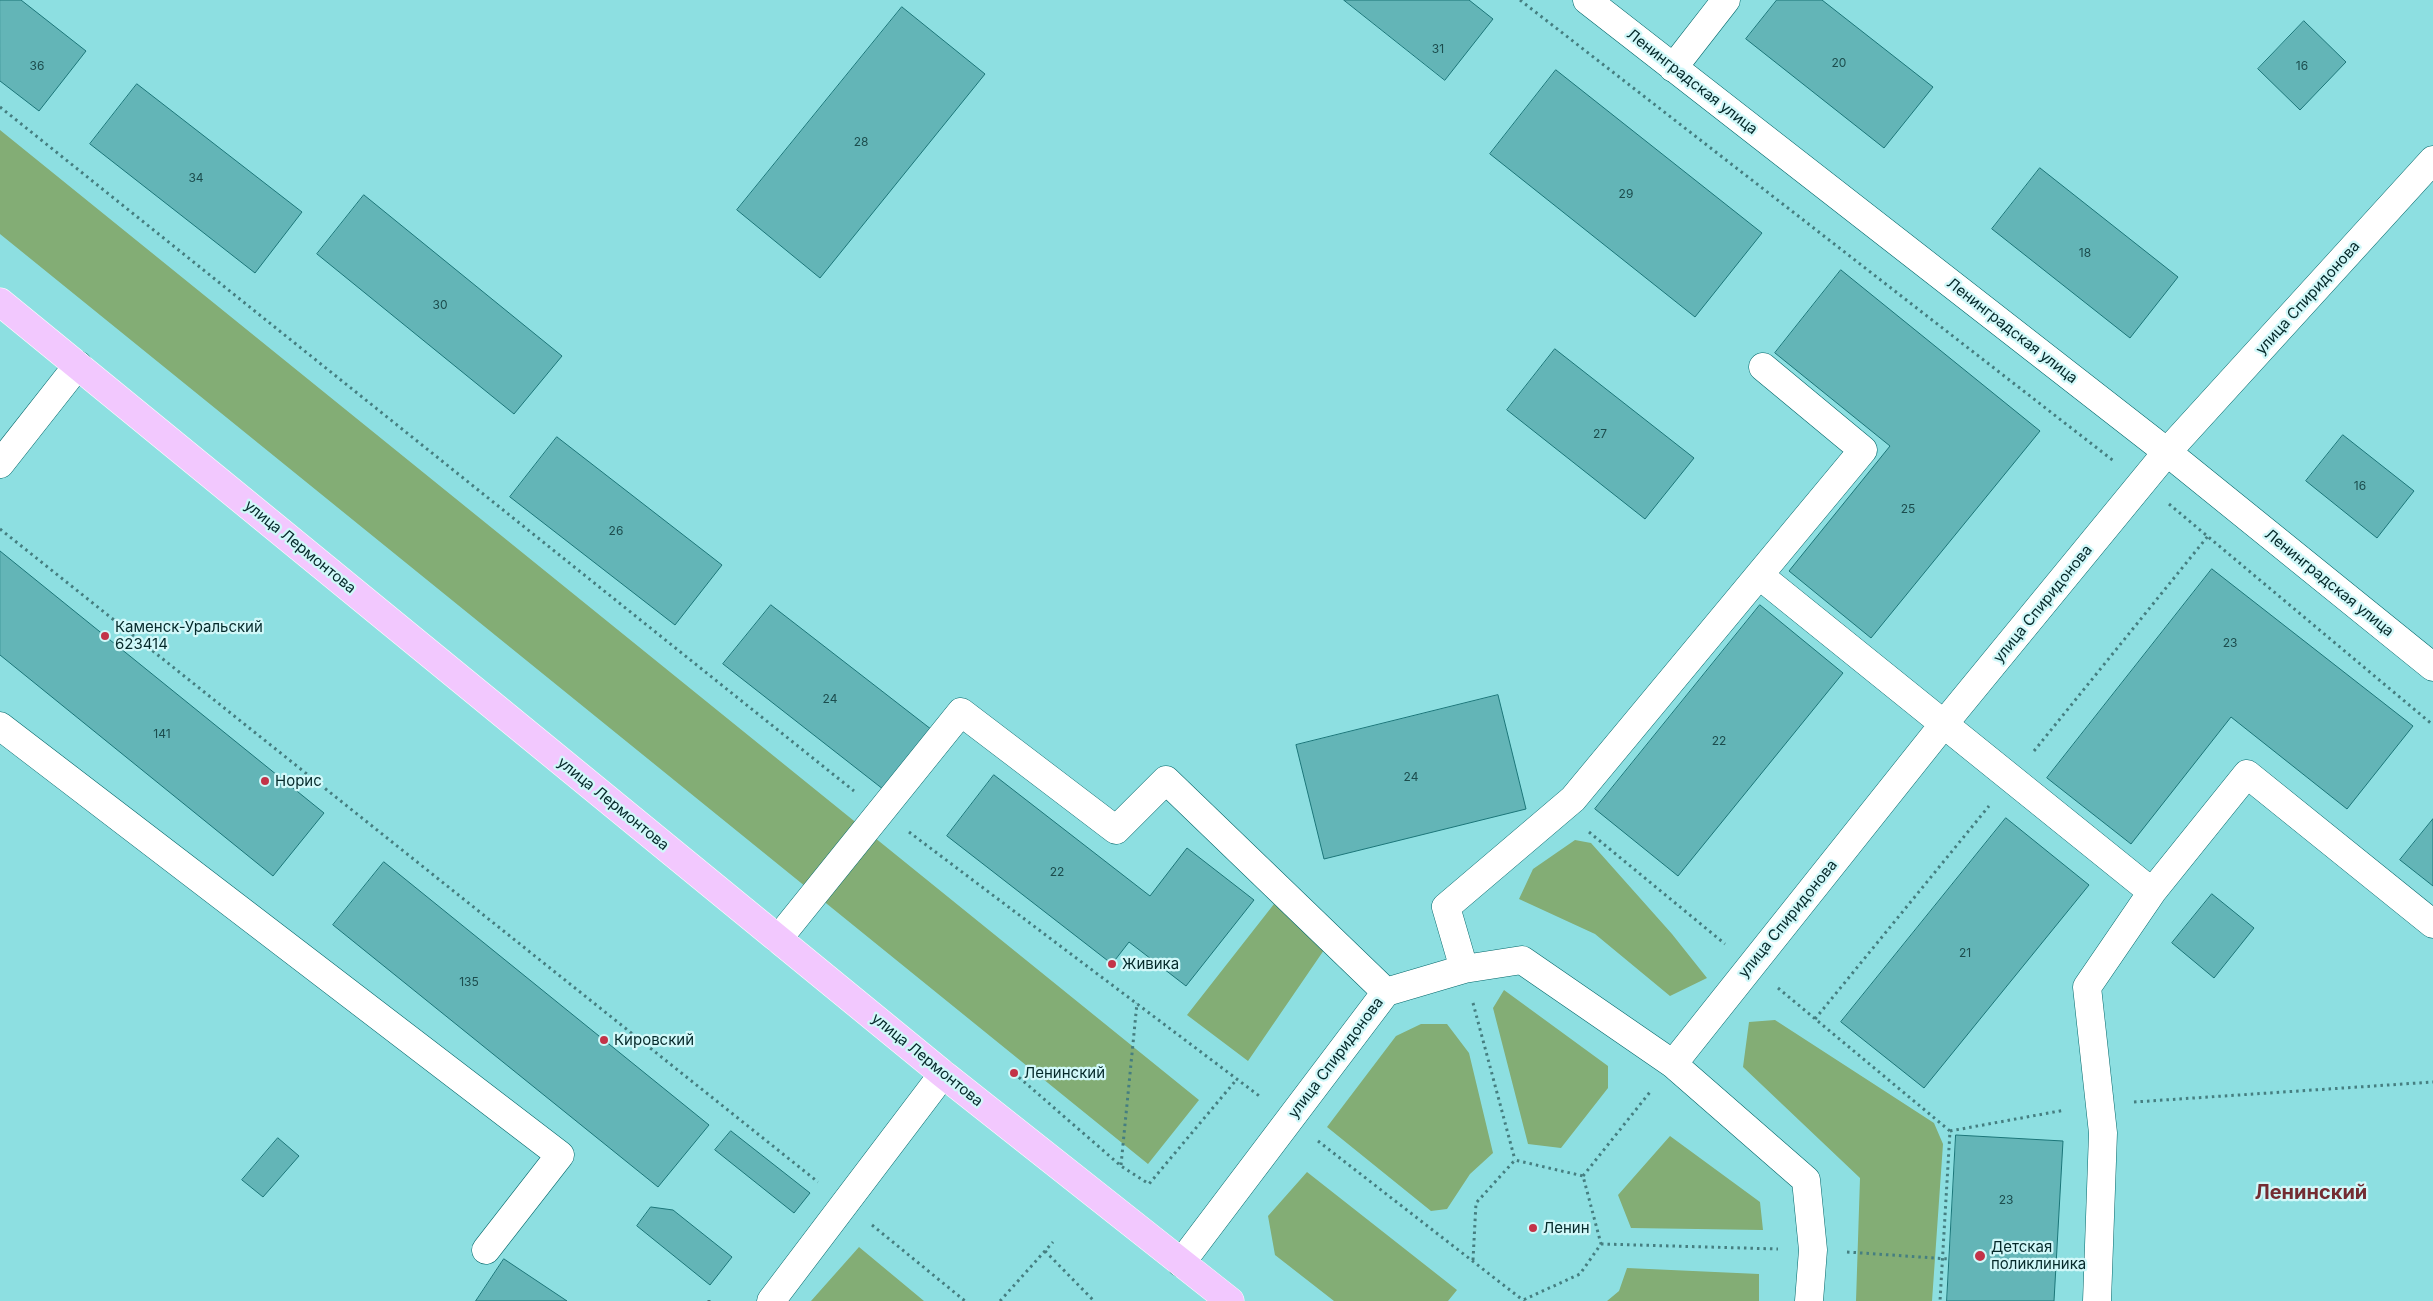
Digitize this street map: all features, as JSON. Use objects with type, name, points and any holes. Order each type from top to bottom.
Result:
[{"type":"main road","name":"улица Лермонтова","points":[[0,302],[943,1074],[1230,1301]]},
{"type":"street","name":"Ленинградская улица","points":[[1588,0],[2167,452],[2433,667]]},
{"type":"street","points":[[1673,68],[1726,0]]},
{"type":"street","name":"улица Спиридонова","points":[[1673,1064],[1943,725],[2167,452],[2433,160]]},
{"type":"street","points":[[0,464],[78,365]]},
{"type":"street","points":[[1464,969],[1446,907],[1573,799],[1863,450],[1763,367]]},
{"type":"street","points":[[1759,575],[2152,892]]},
{"type":"street","points":[[778,939],[961,712],[1116,830],[1166,780],[1386,992]]},
{"type":"street","points":[[0,726],[560,1155],[486,1250]]},
{"type":"street","points":[[2097,1301],[2103,1133],[2087,987],[2152,892],[2248,774],[2433,924]]},
{"type":"street","name":"улица Спиридонова","points":[[1181,1263],[1386,992],[1464,969],[1522,960],[1673,1064],[1806,1180],[1813,1250],[1809,1301]]},
{"type":"street","points":[[771,1301],[943,1074]]},
{"type":"path","points":[[1520,0],[2142,483],[2433,725]]},
{"type":"path","points":[[0,107],[818,764],[1290,1119],[1524,1301],[1580,1274],[1601,1244],[1583,1176]]},
{"type":"path","points":[[0,529],[965,1301]]},
{"type":"path","points":[[1561,809],[1950,1131],[2100,1104],[2433,1082]]},
{"type":"path","points":[[1464,969],[1515,1160]]},
{"type":"path","points":[[1121,1166],[1137,1003]]},
{"type":"path","points":[[1583,1176],[1673,1064]]},
{"type":"path","points":[[1014,1073],[1121,1166],[1149,1184],[1237,1080]]},
{"type":"path","points":[[1940,1301],[1950,1131]]},
{"type":"path","points":[[1515,1160],[1583,1176]]},
{"type":"path","points":[[1473,1261],[1476,1203],[1515,1160]]},
{"type":"path","points":[[1000,1301],[1053,1242]]},
{"type":"path","points":[[1601,1244],[1813,1250],[1949,1259]]},
{"type":"path","points":[[1045,1251],[1094,1301]]},
{"type":"green space","points":[[0,130],[1199,1100],[1148,1164],[0,234]]},
{"type":"green space","points":[[1575,840],[1591,843],[1672,934],[1707,978],[1670,996],[1595,934],[1519,899],[1533,869]]},
{"type":"green space","points":[[1274,904],[1324,950],[1248,1061],[1187,1015]]},
{"type":"green space","points":[[1504,990],[1608,1066],[1608,1088],[1561,1148],[1528,1144],[1493,1008]]},
{"type":"green space","points":[[1775,1020],[1934,1123],[1943,1144],[1932,1301],[1856,1301],[1860,1178],[1743,1067],[1749,1022]]},
{"type":"green space","points":[[1421,1024],[1447,1024],[1469,1053],[1493,1153],[1470,1174],[1447,1209],[1431,1211],[1327,1127],[1396,1036]]},
{"type":"green space","points":[[1670,1136],[1760,1202],[1763,1230],[1631,1228],[1618,1195]]},
{"type":"green space","points":[[1307,1172],[1457,1290],[1448,1301],[1334,1301],[1275,1255],[1268,1216]]},
{"type":"green space","points":[[859,1247],[924,1301],[811,1301]]},
{"type":"green space","points":[[1627,1268],[1759,1274],[1759,1301],[1607,1301],[1619,1291]]},
{"type":"building","points":[[0,0],[21,0],[86,51],[39,111],[0,81]]},
{"type":"building","points":[[1344,0],[1469,0],[1493,19],[1445,80]]},
{"type":"building","points":[[1777,0],[1822,0],[1933,87],[1884,148],[1746,39]]},
{"type":"building","points":[[902,7],[985,74],[820,278],[737,210]]},
{"type":"building","points":[[2304,21],[2346,62],[2300,110],[2258,69]]},
{"type":"building","points":[[1556,70],[1762,233],[1695,317],[1490,154]]},
{"type":"building","points":[[137,84],[302,212],[255,273],[90,144]]},
{"type":"building","points":[[2040,168],[2178,277],[2130,338],[1992,229]]},
{"type":"building","points":[[364,195],[562,356],[514,414],[317,254]]},
{"type":"building","points":[[1841,270],[2040,431],[1871,638],[1789,571],[1890,446],[1775,353]]},
{"type":"building","points":[[1555,349],[1694,458],[1645,519],[1507,410]]},
{"type":"building","points":[[2343,435],[2414,491],[2377,538],[2306,481]]},
{"type":"building","points":[[557,437],[722,565],[675,625],[510,497]]},
{"type":"building","points":[[0,551],[324,813],[273,876],[0,655]]},
{"type":"building","points":[[2212,569],[2413,726],[2347,809],[2231,717],[2131,844],[2047,778]]},
{"type":"building","points":[[771,605],[936,733],[888,793],[723,664]]},
{"type":"building","points":[[1760,605],[1843,673],[1678,876],[1595,809]]},
{"type":"building","points":[[1498,695],[1526,809],[1324,859],[1296,745]]},
{"type":"building","points":[[994,775],[1150,896],[1187,848],[1254,900],[1186,986],[1129,942],[1112,964],[947,836]]},
{"type":"building","points":[[2006,818],[2089,885],[1924,1088],[1841,1022]]},
{"type":"building","points":[[2433,819],[2433,886],[2400,860]]},
{"type":"building","points":[[384,862],[709,1125],[658,1187],[333,925]]},
{"type":"building","points":[[2212,894],[2254,928],[2214,978],[2172,943]]},
{"type":"building","points":[[731,1131],[810,1193],[794,1213],[715,1150]]},
{"type":"building","points":[[1956,1135],[2063,1141],[2054,1301],[1947,1301]]},
{"type":"building","points":[[278,1138],[299,1156],[263,1197],[242,1180]]},
{"type":"building","points":[[651,1207],[673,1210],[732,1257],[710,1285],[637,1226]]},
{"type":"building","points":[[504,1259],[567,1301],[476,1301]]},
{"type":"place","name":"Каменск-Уральский 623414","points":[[105,636]]},
{"type":"place","name":"Норис","points":[[265,781]]},
{"type":"place","name":"Живика","points":[[1112,964]]},
{"type":"place","name":"Кировский","points":[[604,1040]]},
{"type":"place","name":"Ленинский","points":[[1014,1073]]},
{"type":"place","name":"Ленин","points":[[1533,1228]]},
{"type":"place","name":"Детская поликлиника","points":[[1980,1256]]},
{"type":"district","name":"Ленинский","points":[[2311,1193]]}]
